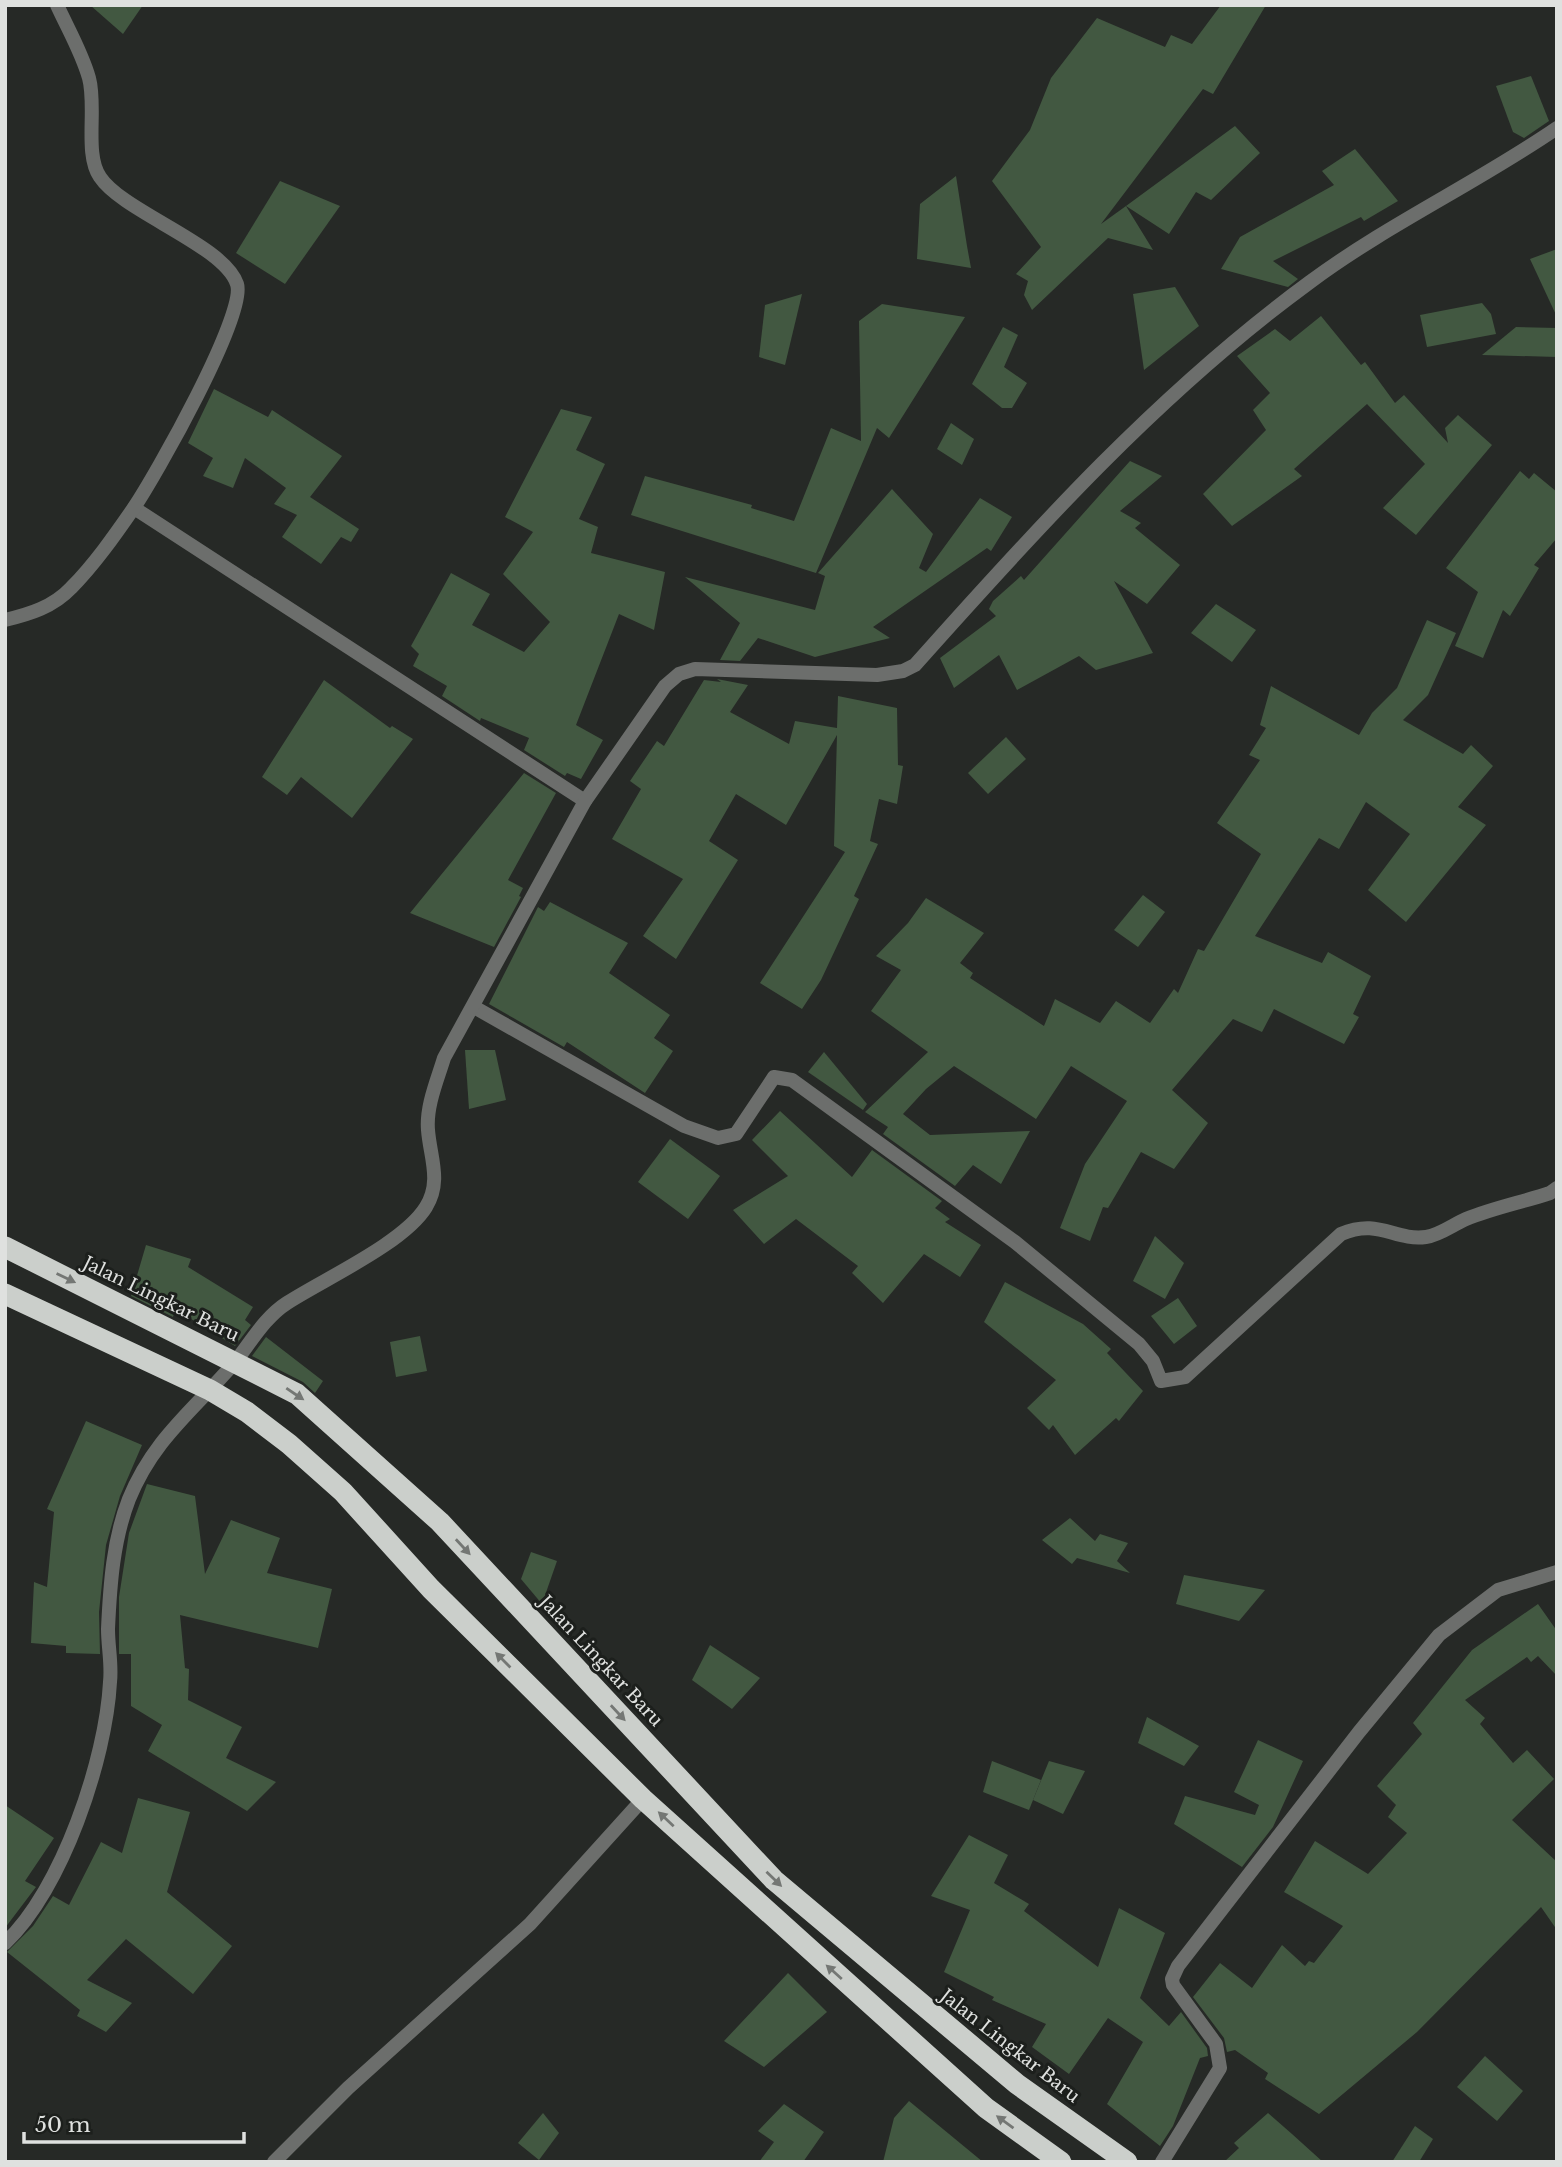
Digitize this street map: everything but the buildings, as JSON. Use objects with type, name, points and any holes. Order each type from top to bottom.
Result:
[{"type":"highway","name":"Jalan Lingkar Baru","points":[[5,1247],[297,1394],[440,1522],[774,1880],[1017,2084],[1126,2162]]},
{"type":"highway","points":[[5,1294],[209,1390],[247,1412],[343,1492],[431,1589],[643,1799],[986,2108],[1060,2162]]},
{"type":"street","points":[[5,620],[52,604],[72,588],[134,508],[211,368],[237,302],[237,285],[229,271],[193,242],[110,188],[99,176],[93,158],[90,80],[57,5]]},
{"type":"street","points":[[5,1943],[23,1926],[51,1876],[74,1827],[101,1751],[111,1681],[108,1631],[115,1543],[128,1500],[144,1465],[166,1433],[209,1390],[284,1304],[367,1255],[410,1225],[426,1208],[435,1189],[435,1160],[428,1129],[430,1101],[444,1058],[584,801],[665,686],[685,671],[695,668],[877,675],[903,671],[915,665],[1082,481],[1225,348],[1344,259],[1557,128]]},
{"type":"street","points":[[134,508],[584,801]]},
{"type":"street","points":[[474,1006],[684,1126],[718,1138],[736,1134],[774,1077],[792,1080],[1015,1242],[1139,1344],[1153,1361],[1161,1381],[1185,1377],[1341,1234],[1355,1228],[1377,1227],[1416,1237],[1429,1237],[1467,1218],[1550,1193],[1557,1188]]},
{"type":"street","points":[[1162,2162],[1220,2067],[1216,2044],[1173,1985],[1172,1979],[1178,1966],[1359,1732],[1439,1635],[1498,1590],[1526,1579],[1557,1572]]},
{"type":"street","points":[[274,2162],[348,2088],[530,1924],[643,1799]]}]
